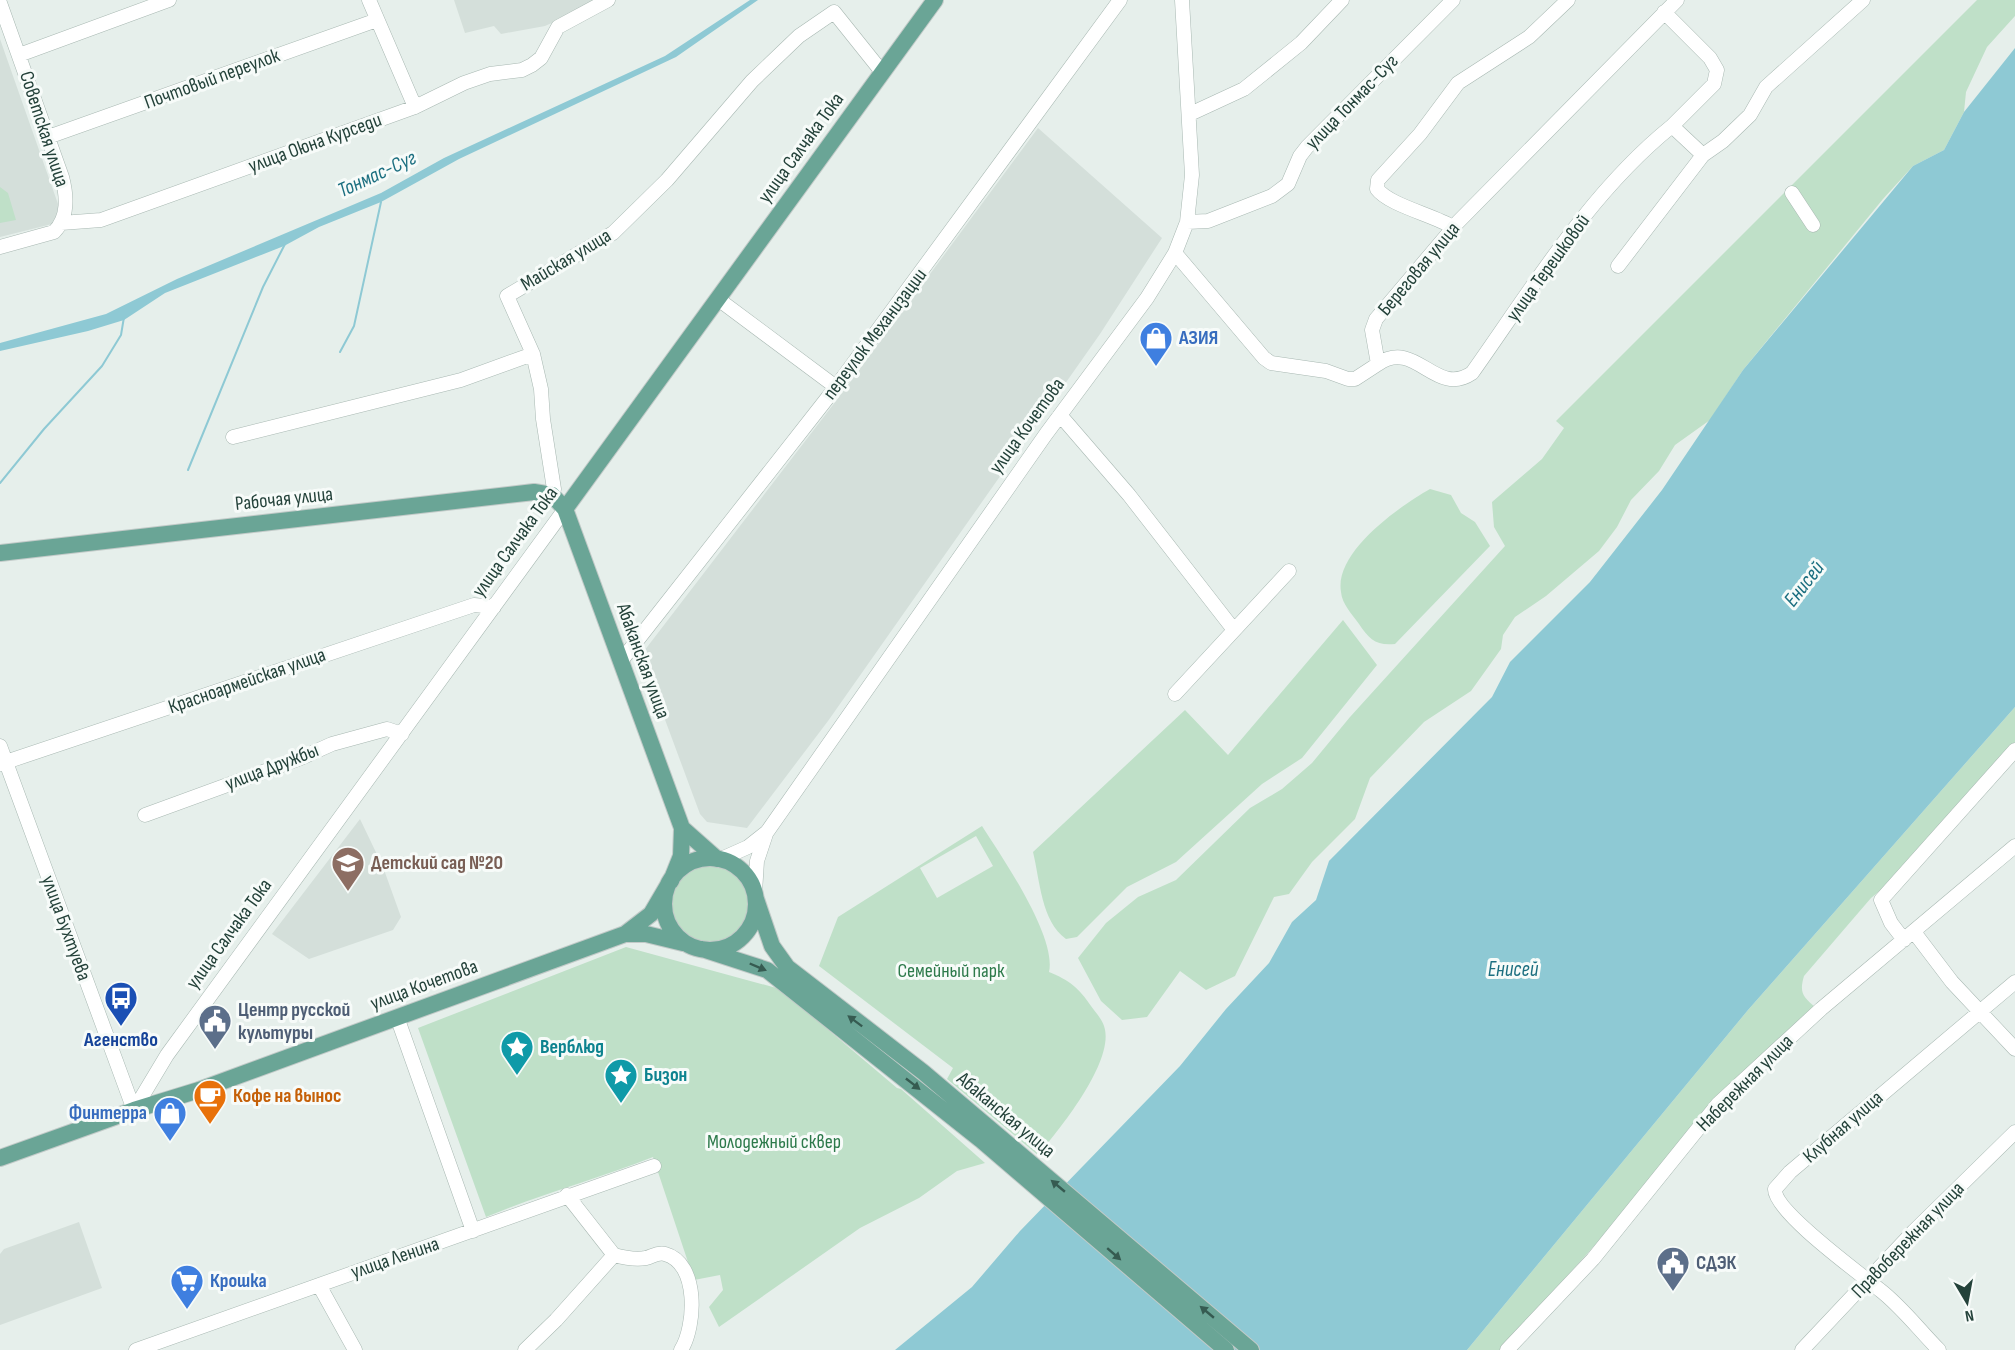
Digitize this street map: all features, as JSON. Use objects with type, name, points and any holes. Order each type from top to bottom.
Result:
[{"type":"main road","name":"улица Салчака Тока","points":[[566,509],[934,0]]},
{"type":"main road","name":"Рабочая улица","points":[[0,553],[534,492],[552,495]]},
{"type":"main road","points":[[552,495],[566,509]]},
{"type":"main road","name":"Абаканская улица","points":[[566,509],[682,828],[681,856],[670,883]]},
{"type":"main road","name":"Абаканская улица","points":[[682,828],[719,859]]},
{"type":"main road","points":[[719,859],[744,873],[755,895],[753,921],[740,939],[719,949],[699,949],[683,941],[668,923],[664,900],[670,883],[690,863],[719,859]]},
{"type":"main road","name":"улица Кочетова","points":[[0,1158],[134,1110],[199,1090],[625,934],[651,914],[670,883]]},
{"type":"main road","name":"Абаканская улица","points":[[755,895],[771,946],[787,967],[923,1072],[995,1142],[1226,1350]]},
{"type":"main road","name":"улица Кочетова","points":[[625,934],[660,936],[699,949]]},
{"type":"main road","name":"Абаканская улица","points":[[699,949],[766,970],[995,1142],[1251,1350]]},
{"type":"street","points":[[19,55],[169,0]]},
{"type":"street","points":[[369,0],[415,107]]},
{"type":"street","name":"улица Оюна Курседи","points":[[0,247],[49,235],[61,223],[100,220],[415,107],[464,83],[490,74],[522,70],[541,58],[558,27],[608,0]]},
{"type":"street","name":"переулок Механизации","points":[[621,661],[836,387],[1120,0]]},
{"type":"street","name":"улица Кочетова","points":[[719,859],[748,847],[766,832],[1060,415],[1147,298],[1175,253],[1187,222],[1192,175],[1182,0]]},
{"type":"street","points":[[1190,114],[1244,89],[1301,43],[1341,0]]},
{"type":"street","name":"улица Тонмас-Суг","points":[[1187,222],[1208,221],[1272,196],[1288,184],[1300,156],[1307,147],[1453,0]]},
{"type":"street","points":[[1454,227],[1437,217],[1386,198],[1377,189],[1378,180],[1420,134],[1458,83],[1529,37],[1568,0]]},
{"type":"street","name":"Береговая улица","points":[[1378,364],[1372,330],[1376,319],[1454,227],[1677,0]]},
{"type":"street","points":[[1618,266],[1703,155],[1723,141],[1750,116],[1766,87],[1863,0]]},
{"type":"street","name":"Советская улица","points":[[0,3],[66,192],[65,210],[61,223]]},
{"type":"street","name":"Майская улица","points":[[532,354],[507,296],[613,233],[667,180],[752,81],[800,36],[834,12],[882,72]]},
{"type":"street","points":[[1664,12],[1710,58],[1717,70],[1714,84],[1672,126],[1703,155]]},
{"type":"street","name":"Почтовый переулок","points":[[48,138],[377,20]]},
{"type":"street","name":"улица Терешковой","points":[[1378,364],[1395,355],[1403,356],[1436,374],[1455,380],[1472,373],[1600,196],[1638,153],[1672,126]]},
{"type":"street","points":[[1792,193],[1813,225]]},
{"type":"street","points":[[1175,253],[1235,326],[1271,363],[1301,365],[1348,379],[1356,379],[1378,364]]},
{"type":"street","points":[[718,299],[836,387]]},
{"type":"street","points":[[233,437],[461,380],[532,354],[541,388],[543,419],[554,489],[552,495]]},
{"type":"street","points":[[1060,415],[1129,495],[1234,630]]},
{"type":"street","name":"улица Салчака Тока","points":[[134,1110],[167,1055],[566,509]]},
{"type":"street","points":[[1175,694],[1289,571]]},
{"type":"street","name":"Красноармейская улица","points":[[3,763],[474,605],[494,607]]},
{"type":"street","name":"улица Дружбы","points":[[145,815],[301,758],[332,744],[387,729],[402,734]]},
{"type":"street","name":"улица Бухтуева","points":[[0,746],[3,763],[134,1110]]},
{"type":"street","points":[[2015,750],[1881,900],[1892,923],[1909,936],[2015,1049]]},
{"type":"street","name":"улица Кочетова","points":[[755,895],[757,861],[766,832]]},
{"type":"street","name":"Набережная улица","points":[[1507,1350],[1593,1259],[1718,1104],[1821,1009],[2015,846]]},
{"type":"street","name":"Клубная улица","points":[[1866,1281],[1800,1224],[1776,1199],[1774,1189],[1807,1157],[2015,982]]},
{"type":"street","points":[[397,1017],[473,1231]]},
{"type":"street","name":"Правобережная улица","points":[[1802,1350],[1866,1281],[2015,1132]]},
{"type":"street","name":"улица Ленина","points":[[136,1350],[654,1166]]},
{"type":"street","points":[[567,1195],[614,1255],[638,1259],[661,1253],[670,1256],[679,1266],[686,1276],[693,1301],[691,1328],[683,1347]]},
{"type":"street","points":[[525,1350],[556,1320],[614,1255]]},
{"type":"street","points":[[1866,1281],[1881,1290],[1939,1350]]},
{"type":"street","points":[[319,1285],[355,1350]]},
{"type":"shaded area","points":[[454,0],[602,0],[545,26],[501,34],[494,26],[465,33]]},
{"type":"shaded area","points":[[0,39],[64,221],[0,237]]},
{"type":"shaded area","points":[[1038,128],[1162,238],[1100,334],[828,721],[747,828],[707,822],[700,814],[641,655],[839,397]]},
{"type":"shaded area","name":"Детский сад №20","points":[[360,819],[383,867],[401,917],[393,930],[309,959],[272,934]]},
{"type":"shaded area","points":[[79,1222],[102,1288],[0,1325],[0,1254],[4,1249]]},
{"type":"green space","points":[[1977,0],[2015,0],[2015,16],[1987,47],[1966,92],[1964,112],[1944,150],[1913,166],[1883,199],[1743,370],[1710,420],[1675,445],[1659,471],[1631,500],[1617,527],[1599,551],[1546,596],[1515,617],[1503,635],[1501,649],[1471,691],[1424,722],[1370,778],[1355,819],[1312,862],[1289,894],[1274,897],[1235,976],[1206,990],[1180,971],[1147,1017],[1122,1020],[1101,1001],[1078,958],[1106,923],[1138,897],[1176,880],[1250,808],[1282,789],[1312,763],[1350,717],[1505,546],[1494,527],[1492,502],[1542,459],[1564,428],[1556,421]]},
{"type":"green space","points":[[0,187],[8,193],[16,220],[0,223]]},
{"type":"green space","points":[[1430,489],[1451,495],[1461,513],[1475,522],[1490,546],[1395,644],[1378,643],[1366,634],[1345,605],[1341,592],[1342,577],[1348,561],[1358,546],[1372,532],[1402,507]]},
{"type":"green space","points":[[1343,620],[1377,665],[1302,758],[1262,784],[1176,862],[1127,887],[1077,937],[1066,939],[1051,922],[1046,911],[1033,852],[1185,710],[1228,755]]},
{"type":"green space","points":[[2015,707],[2015,742],[1894,879],[1871,898],[1804,976],[1803,994],[1816,1008],[1619,1218],[1501,1350],[1467,1350],[1748,1010]]},
{"type":"green space","name":"Семейный парк","points":[[982,826],[1037,919],[1045,939],[1049,957],[1049,972],[1078,989],[1104,1026],[1105,1040],[1102,1057],[1094,1075],[1071,1112],[1038,1155],[947,1079],[953,1068],[819,966],[838,917]],"holes":[[[976,836],[993,866],[937,898],[920,868]]]},
{"type":"green space","points":[[710,863],[725,866],[738,875],[747,888],[750,903],[747,918],[738,931],[725,940],[710,943],[695,940],[682,931],[673,918],[670,903],[673,888],[682,875],[695,866]]},
{"type":"green space","name":"Молодежный сквер","points":[[626,947],[780,989],[901,1089],[985,1163],[957,1171],[919,1198],[860,1228],[719,1327],[709,1307],[723,1290],[720,1275],[694,1280],[653,1157],[486,1217],[418,1028]]},
{"type":"water","name":"Тонмас-Суг","points":[[750,0],[758,0],[676,57],[459,159],[381,202],[319,227],[284,246],[165,293],[124,320],[88,331],[0,351],[0,343],[106,314],[177,279],[381,193],[444,158],[665,56]]},
{"type":"water","name":"Енисей","points":[[2015,48],[2015,707],[1748,1010],[1467,1350],[895,1350],[972,1287],[1020,1231],[1180,1066],[1226,1009],[1269,963],[1292,922],[1316,900],[1329,861],[1492,697],[1510,662],[1590,582],[1662,490],[1743,370],[1913,166],[1944,150],[1964,112]]},
{"type":"waterway","points":[[340,352],[354,326],[381,202]]},
{"type":"waterway","points":[[188,470],[263,287],[285,244]]},
{"type":"waterway","points":[[0,483],[44,429],[102,366],[121,335],[124,317]]},
{"type":"place","name":"АЗИЯ","points":[[1156,367]]},
{"type":"place","name":"Детский сад №20","points":[[348,892]]},
{"type":"place","name":"Агенство","points":[[121,1027]]},
{"type":"place","name":"Центр русской культуры","points":[[215,1050]]},
{"type":"place","name":"Верблюд","points":[[517,1076]]},
{"type":"place","name":"Бизон","points":[[621,1104]]},
{"type":"place","name":"Кофе на вынос","points":[[210,1125]]},
{"type":"place","name":"Финтерра","points":[[170,1142]]},
{"type":"place","name":"СДЭК","points":[[1673,1292]]},
{"type":"place","name":"Крошка","points":[[187,1310]]}]
